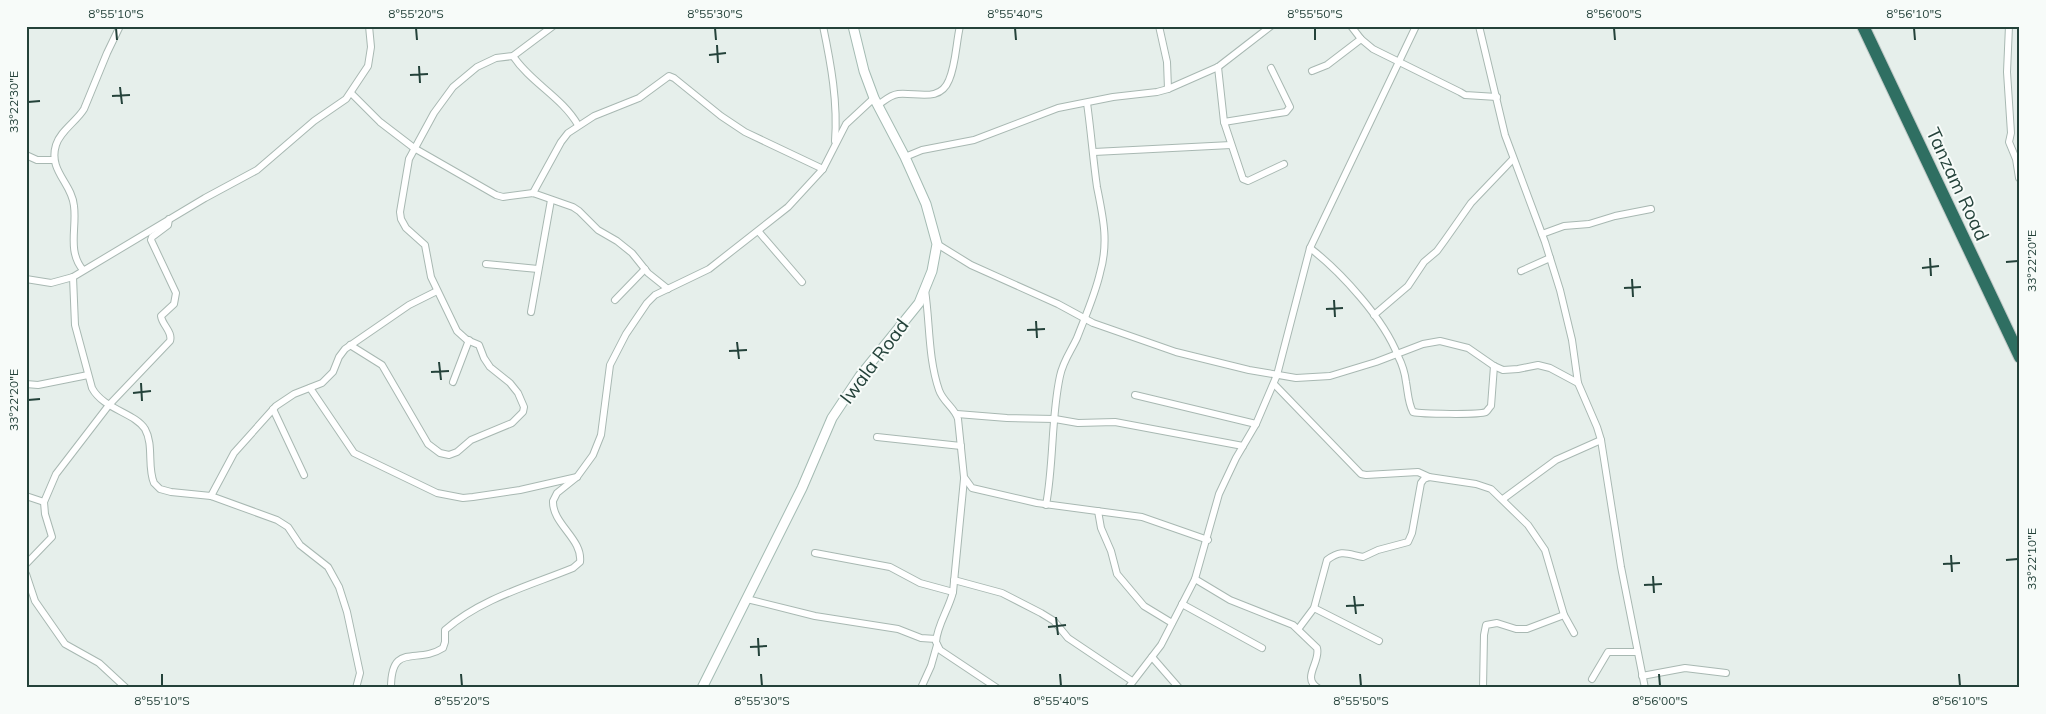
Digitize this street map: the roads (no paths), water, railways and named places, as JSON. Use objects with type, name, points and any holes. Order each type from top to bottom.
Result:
[{"type":"highway","name":"Tanzam Road","points":[[1863,26],[2020,357]]},
{"type":"street","points":[[84,270],[76,259],[74,250],[74,206],[72,198],[55,168],[56,144],[58,138],[79,117],[84,109],[107,52],[120,26]]},
{"type":"street","points":[[26,279],[51,283],[73,277],[169,219],[258,170],[314,121],[341,103],[351,93],[368,66],[370,56],[369,26]]},
{"type":"street","points":[[350,345],[382,365],[428,444],[440,452],[449,455],[457,452],[471,440],[512,423],[523,412],[524,407],[518,393],[510,383],[490,368],[479,345],[456,331],[431,277],[425,245],[410,234],[401,219],[406,171],[414,148],[434,113],[453,87],[464,76],[486,62],[501,57],[513,56],[553,26]]},
{"type":"street","points":[[823,26],[833,80],[836,127],[835,144]]},
{"type":"street","name":"Iwala Road","points":[[702,688],[802,488],[832,418],[860,376],[919,303],[932,271],[937,244],[926,204],[905,157],[876,102],[864,71],[853,26]]},
{"type":"street","points":[[391,688],[393,670],[399,659],[430,654],[443,648],[445,630],[466,614],[483,604],[577,566],[580,562],[580,552],[559,519],[553,504],[557,494],[577,477],[593,455],[601,435],[610,365],[626,334],[647,303],[655,295],[709,269],[759,232],[788,207],[823,169],[846,124],[876,102],[903,94],[925,96],[935,94],[944,89],[950,77],[960,26]]},
{"type":"street","points":[[1159,26],[1167,62],[1168,89]]},
{"type":"street","points":[[905,157],[912,152],[974,140],[1050,110],[1113,97],[1168,89],[1218,67],[1270,26]]},
{"type":"street","points":[[1351,26],[1361,40],[1399,63],[1465,95],[1497,97]]},
{"type":"street","points":[[1128,688],[1152,657],[1195,580],[1220,494],[1274,384],[1310,248],[1416,26]]},
{"type":"street","points":[[1479,26],[1501,120],[1560,290],[1572,340],[1578,383],[1601,440],[1620,559],[1644,688]]},
{"type":"street","points":[[2009,26],[2007,72],[2010,142],[2018,165],[2019,178]]},
{"type":"street","points":[[1312,71],[1327,65],[1361,40]]},
{"type":"street","points":[[513,56],[524,70],[566,108],[578,125]]},
{"type":"street","points":[[1218,67],[1224,122],[1245,181],[1284,164]]},
{"type":"street","points":[[1224,122],[1289,110],[1290,107],[1271,68]]},
{"type":"street","points":[[533,194],[561,142],[578,125],[594,116],[639,98],[670,76],[721,116],[745,132],[823,169]]},
{"type":"street","points":[[351,93],[380,122],[414,148],[496,195],[503,197],[533,194],[579,211],[598,230],[617,241],[632,253],[645,269],[668,289]]},
{"type":"street","points":[[1046,504],[1051,477],[1060,373],[1084,318],[1101,272],[1105,242],[1104,220],[1087,103]]},
{"type":"street","points":[[1094,152],[1231,145]]},
{"type":"street","points":[[26,155],[37,160],[54,160]]},
{"type":"street","points":[[1374,315],[1408,286],[1424,262],[1437,251],[1470,202],[1513,158]]},
{"type":"street","points":[[531,312],[551,200]]},
{"type":"street","points":[[1542,234],[1564,226],[1590,224],[1615,216],[1651,209]]},
{"type":"street","points":[[26,564],[52,538],[45,514],[44,502],[56,474],[109,405],[170,341],[171,335],[161,316],[174,304],[176,293],[151,240],[152,237],[168,225],[169,219]]},
{"type":"street","points":[[759,232],[802,282]]},
{"type":"street","points":[[937,244],[971,264],[1105,328],[1176,352],[1277,375],[1296,378],[1330,376],[1432,342],[1448,342],[1474,351],[1494,366],[1510,370],[1529,366],[1545,366],[1578,383]]},
{"type":"street","points":[[1310,248],[1336,270],[1374,315],[1397,353],[1404,371],[1413,412],[1480,413],[1487,411],[1491,406],[1494,366]]},
{"type":"street","points":[[1521,271],[1550,258]]},
{"type":"street","points":[[486,264],[538,269]]},
{"type":"street","points":[[615,300],[645,269]]},
{"type":"street","points":[[73,277],[75,325],[94,392],[109,405],[138,422],[145,429],[153,480],[156,486],[171,492],[211,496],[283,523],[288,527],[300,545],[328,567],[339,587],[347,612],[360,671],[356,688]]},
{"type":"street","points":[[921,688],[931,666],[936,642],[953,592],[964,477],[957,414],[943,400],[936,383],[925,289]]},
{"type":"street","points":[[211,496],[225,468],[238,449],[273,409],[287,398],[327,378],[333,372],[342,352],[350,345],[409,305],[437,291]]},
{"type":"street","points":[[453,382],[469,340]]},
{"type":"street","points":[[26,384],[38,385],[88,375]]},
{"type":"street","points":[[1274,384],[1360,474],[1418,472],[1429,477],[1492,489],[1516,516],[1528,525],[1542,545],[1564,615],[1574,633]]},
{"type":"street","points":[[310,388],[354,453],[437,493],[463,498],[473,497],[520,490],[577,477]]},
{"type":"street","points":[[1135,396],[1256,424]]},
{"type":"street","points":[[273,409],[304,475]]},
{"type":"street","points":[[957,414],[1056,419],[1078,423],[1115,422],[1243,446]]},
{"type":"street","points":[[877,437],[961,446]]},
{"type":"street","points":[[1503,500],[1556,460],[1601,440]]},
{"type":"street","points":[[964,477],[969,486],[976,490],[1046,504],[1142,517],[1208,540]]},
{"type":"street","points":[[1299,628],[1314,608],[1325,565],[1331,557],[1349,552],[1363,557],[1378,550],[1408,542],[1412,533],[1421,483],[1424,478],[1429,477]]},
{"type":"street","points":[[26,496],[44,502]]},
{"type":"street","points":[[1098,511],[1101,528],[1111,551],[1116,574],[1144,606],[1172,623]]},
{"type":"street","points":[[815,553],[890,567],[920,583],[953,592]]},
{"type":"street","points":[[26,574],[35,601],[65,644],[99,664],[126,688]]},
{"type":"street","points":[[954,580],[1002,593],[1054,621],[1072,641],[1132,681]]},
{"type":"street","points":[[1195,580],[1230,600],[1284,620],[1299,628],[1319,652],[1311,673],[1312,684],[1318,688]]},
{"type":"street","points":[[747,599],[814,616],[898,629],[936,642],[940,650],[997,688]]},
{"type":"street","points":[[1182,604],[1262,648]]},
{"type":"street","points":[[1314,608],[1379,641]]},
{"type":"street","points":[[1483,688],[1484,635],[1486,625],[1496,623],[1516,629],[1527,629],[1564,615]]},
{"type":"street","points":[[1592,679],[1608,652],[1637,652]]},
{"type":"street","points":[[1152,657],[1179,688]]},
{"type":"street","points":[[1642,676],[1685,668],[1726,672]]}]
